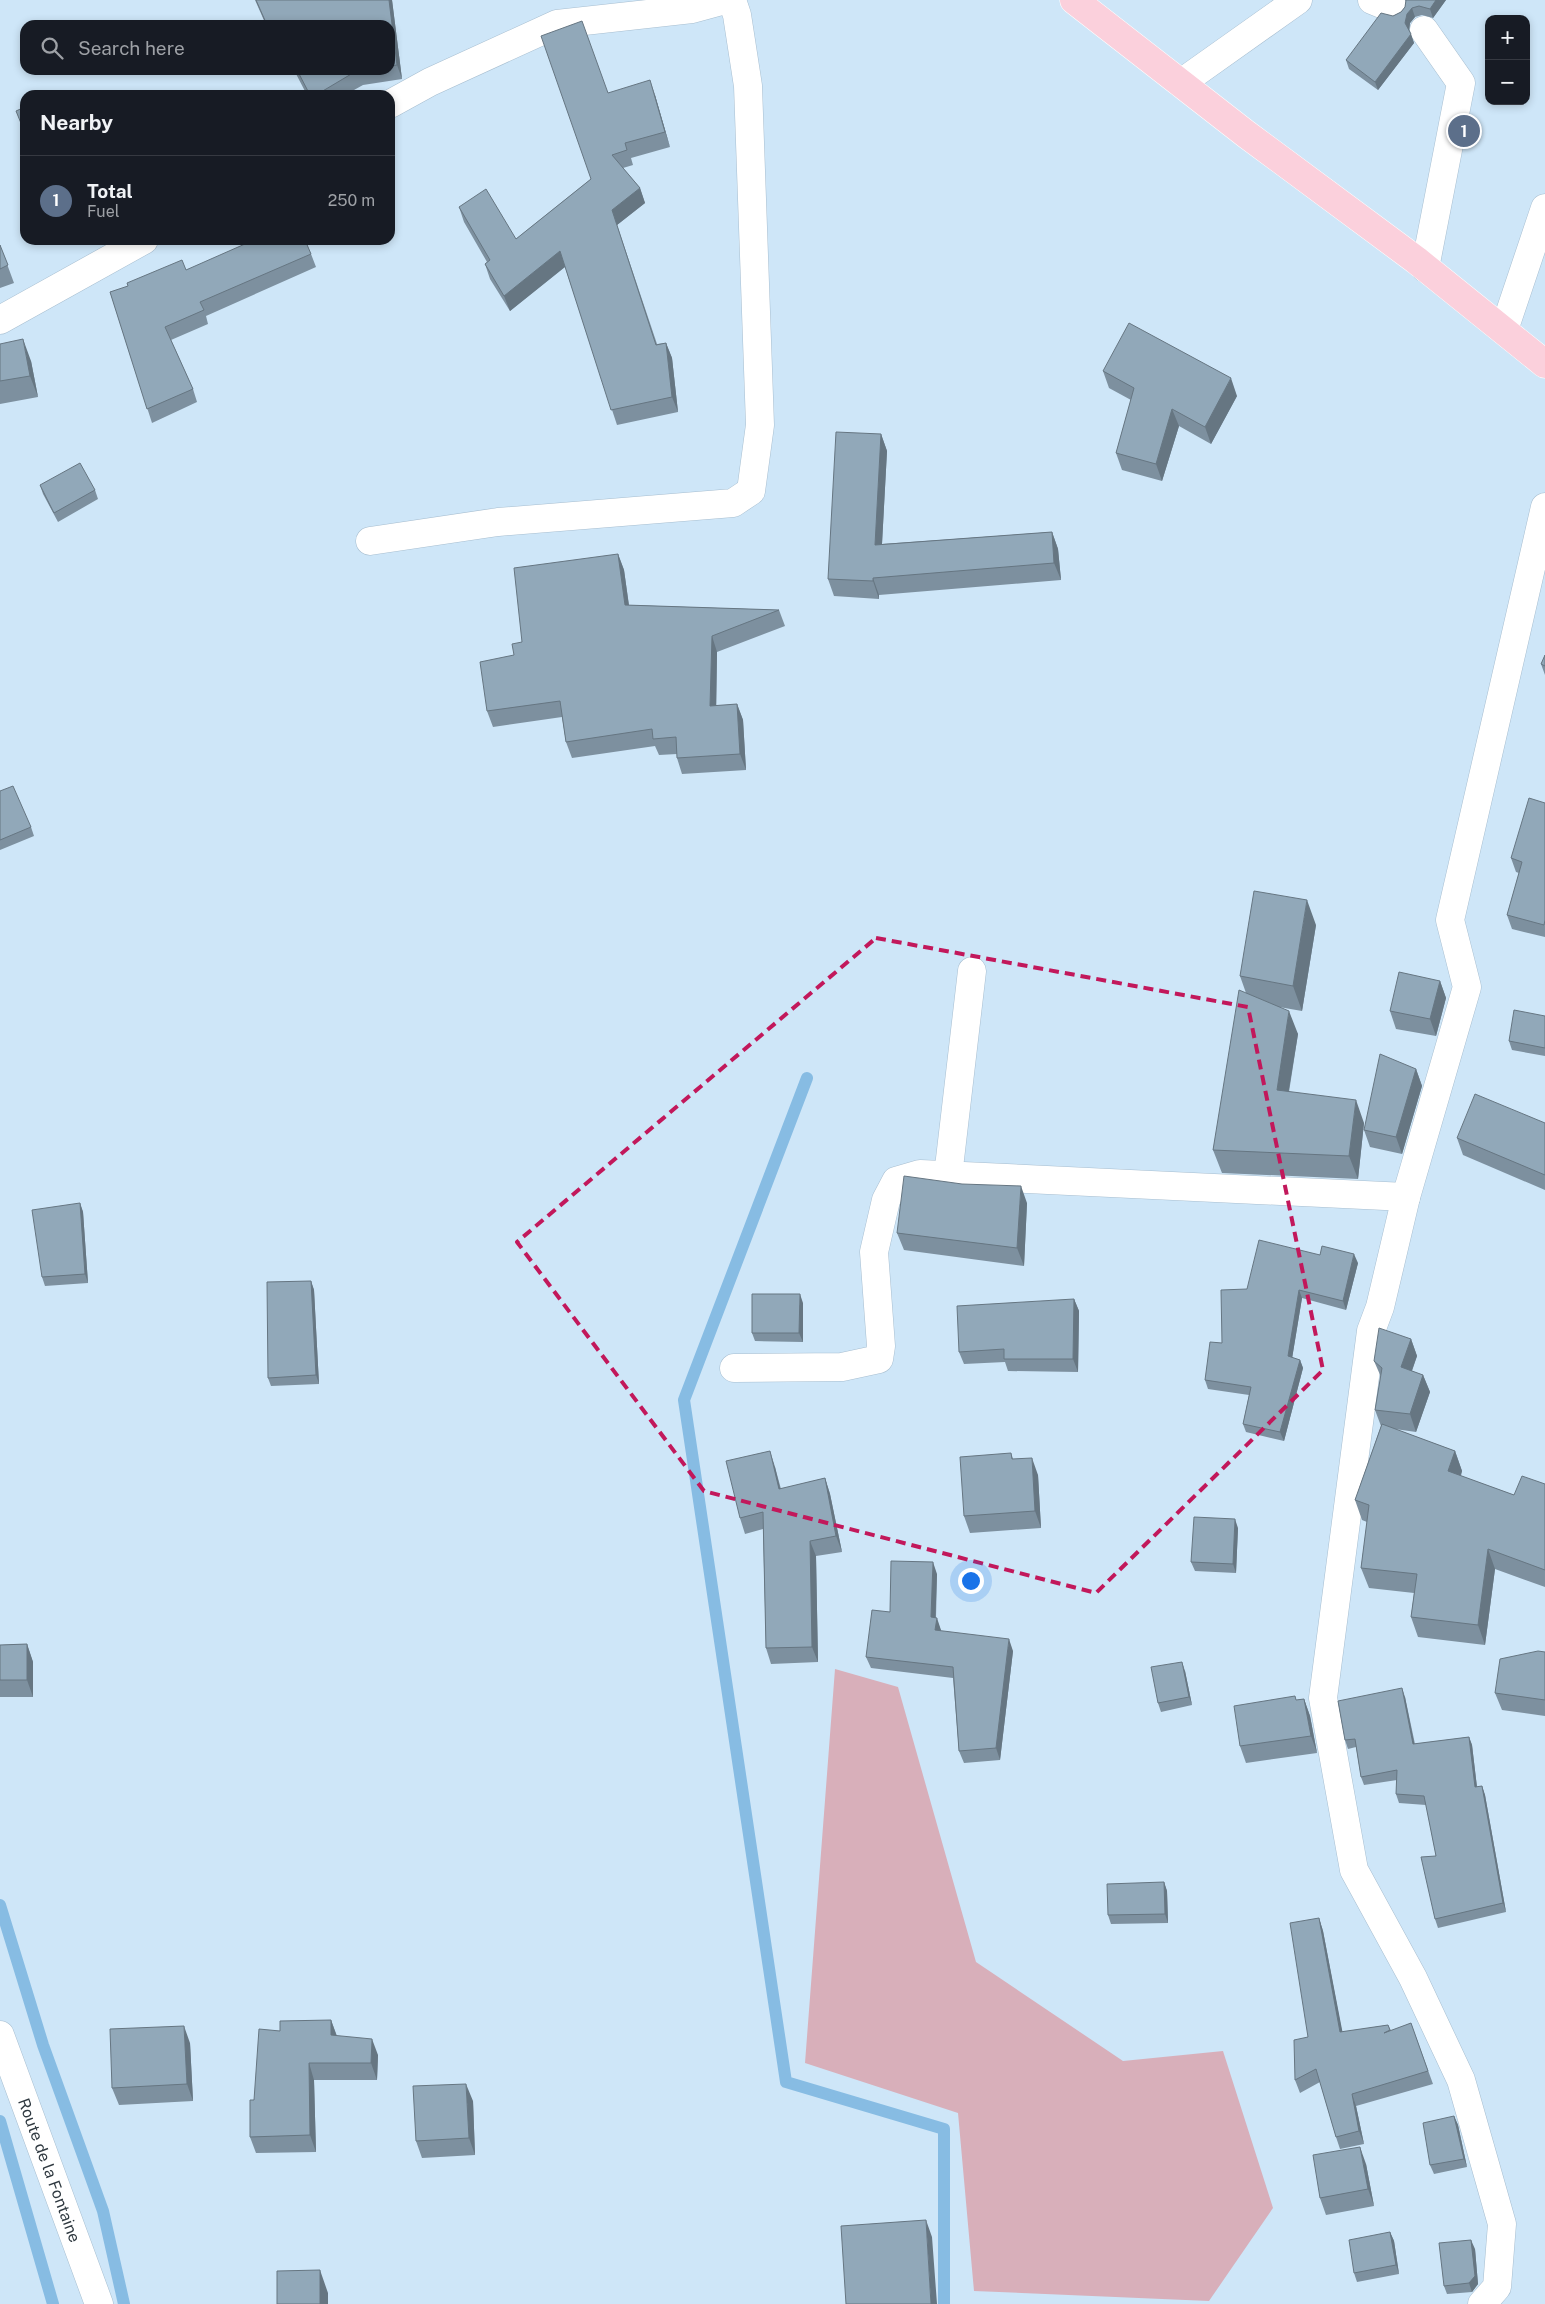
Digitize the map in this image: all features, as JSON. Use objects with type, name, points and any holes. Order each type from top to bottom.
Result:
[{"type":"main road","points":[[1074,0],[1246,134],[1425,268],[1545,364]]},
{"type":"street","points":[[395,101],[430,82],[557,24],[692,9],[725,0]]},
{"type":"street","points":[[370,541],[498,522],[733,503],[751,491],[760,425],[748,86],[737,15],[732,0]]},
{"type":"street","points":[[1181,83],[1298,0]]},
{"type":"street","points":[[1424,30],[1461,83],[1425,268]]},
{"type":"street","points":[[1504,330],[1545,208]]},
{"type":"street","points":[[0,320],[135,245]]},
{"type":"street","points":[[1482,2304],[1497,2287],[1502,2224],[1461,2080],[1413,1978],[1354,1870],[1323,1698],[1371,1331],[1380,1307],[1406,1197],[1467,987],[1450,920],[1545,506]]},
{"type":"street","points":[[948,1176],[972,971]]},
{"type":"street","points":[[734,1368],[842,1367],[879,1359],[881,1346],[874,1252],[886,1200],[896,1181],[920,1174],[1406,1197]]},
{"type":"street","name":"Route de la Fontaine","points":[[0,2035],[99,2304]]},
{"type":"highlighted area","points":[[876,938],[1248,1007],[1323,1370],[1096,1593],[704,1491],[517,1242]]},
{"type":"shaded area","points":[[835,1669],[898,1687],[976,1962],[1123,2061],[1223,2051],[1273,2208],[1209,2301],[974,2291],[958,2113],[805,2063]]},
{"type":"building","points":[[256,0],[389,0],[391,20],[265,20]]},
{"type":"building","points":[[1406,0],[1436,0],[1430,9],[1419,6],[1412,8],[1407,14],[1405,23],[1411,34],[1375,82],[1346,60],[1381,13],[1393,16],[1401,12],[1405,7]]},
{"type":"building","points":[[582,21],[608,93],[650,80],[665,132],[625,143],[627,150],[612,155],[640,188],[612,210],[656,345],[666,343],[672,397],[611,410],[560,251],[504,296],[485,264],[490,260],[459,207],[486,189],[516,239],[591,179],[541,36]]},
{"type":"building","points":[[395,49],[397,65],[395,65]]},
{"type":"building","points":[[300,75],[350,75],[324,90],[307,90]]},
{"type":"building","points":[[20,109],[20,121],[16,111]]},
{"type":"building","points":[[0,245],[8,265],[0,269]]},
{"type":"building","points":[[243,245],[307,245],[311,254],[200,302],[204,310],[165,327],[193,389],[147,409],[110,292],[128,286],[127,283],[182,260],[186,270]]},
{"type":"building","points":[[1129,323],[1231,378],[1205,427],[1172,409],[1156,464],[1116,453],[1134,388],[1103,371]]},
{"type":"building","points":[[23,339],[30,376],[0,381],[0,344]]},
{"type":"building","points":[[836,432],[881,434],[875,545],[1052,532],[1054,563],[873,578],[873,581],[828,579]]},
{"type":"building","points":[[80,463],[95,490],[54,513],[40,485]]},
{"type":"building","points":[[618,554],[625,605],[779,610],[712,636],[710,706],[737,704],[740,754],[677,758],[676,737],[653,739],[652,729],[566,742],[560,701],[487,711],[480,662],[514,655],[512,644],[522,642],[514,568]]},
{"type":"building","points":[[1545,655],[1545,666],[1541,664]]},
{"type":"building","points":[[13,786],[31,827],[0,840],[0,791]]},
{"type":"building","points":[[1529,798],[1545,803],[1544,925],[1507,915],[1522,862],[1511,858]]},
{"type":"building","points":[[1254,891],[1307,900],[1293,986],[1240,976]]},
{"type":"building","points":[[1399,972],[1440,981],[1430,1019],[1390,1011]]},
{"type":"building","points":[[1239,990],[1289,1011],[1277,1090],[1356,1100],[1349,1156],[1213,1150]]},
{"type":"building","points":[[1514,1010],[1545,1016],[1545,1048],[1509,1041]]},
{"type":"building","points":[[1380,1054],[1416,1069],[1396,1137],[1364,1130]]},
{"type":"building","points":[[1475,1094],[1545,1123],[1545,1175],[1457,1138]]},
{"type":"building","points":[[904,1176],[962,1184],[1021,1186],[1017,1248],[897,1233]]},
{"type":"building","points":[[80,1203],[85,1274],[42,1277],[32,1210]]},
{"type":"building","points":[[1259,1240],[1320,1255],[1322,1246],[1354,1254],[1343,1301],[1299,1290],[1288,1356],[1300,1360],[1280,1432],[1243,1424],[1251,1387],[1205,1380],[1210,1342],[1222,1343],[1221,1290],[1247,1289]]},
{"type":"building","points":[[311,1281],[316,1375],[268,1378],[267,1282]]},
{"type":"building","points":[[752,1294],[800,1294],[799,1333],[752,1333]]},
{"type":"building","points":[[1074,1299],[1073,1359],[1004,1359],[1004,1349],[959,1352],[957,1306]]},
{"type":"building","points":[[1379,1328],[1411,1339],[1401,1367],[1423,1375],[1410,1414],[1375,1410],[1382,1368],[1374,1361]]},
{"type":"building","points":[[1382,1424],[1455,1451],[1448,1471],[1514,1495],[1522,1476],[1545,1484],[1545,1570],[1488,1549],[1478,1625],[1411,1617],[1417,1574],[1361,1568],[1369,1505],[1355,1500]]},
{"type":"building","points":[[770,1451],[779,1489],[825,1478],[836,1536],[810,1541],[812,1647],[766,1648],[763,1512],[740,1518],[726,1461]]},
{"type":"building","points":[[1011,1453],[1012,1459],[1032,1458],[1035,1511],[964,1516],[960,1457]]},
{"type":"building","points":[[1194,1517],[1235,1519],[1233,1564],[1191,1562]]},
{"type":"building","points":[[891,1561],[933,1562],[931,1617],[937,1618],[935,1630],[1009,1639],[996,1748],[959,1751],[953,1667],[866,1657],[872,1610],[890,1612]]},
{"type":"building","points":[[27,1644],[27,1680],[0,1680],[0,1645]]},
{"type":"building","points":[[1538,1651],[1545,1652],[1545,1700],[1495,1693],[1500,1659]]},
{"type":"building","points":[[1182,1662],[1189,1697],[1158,1703],[1151,1667]]},
{"type":"building","points":[[1402,1688],[1413,1744],[1469,1737],[1475,1787],[1482,1786],[1503,1903],[1435,1919],[1421,1857],[1436,1856],[1424,1796],[1396,1794],[1397,1770],[1361,1777],[1355,1739],[1345,1740],[1338,1701]]},
{"type":"building","points":[[1295,1696],[1296,1700],[1304,1699],[1311,1736],[1240,1746],[1234,1706]]},
{"type":"building","points":[[1164,1882],[1165,1914],[1108,1915],[1107,1884]]},
{"type":"building","points":[[1319,1918],[1340,2032],[1388,2025],[1390,2030],[1384,2033],[1411,2023],[1428,2071],[1352,2094],[1359,2131],[1336,2137],[1316,2069],[1295,2080],[1294,2040],[1308,2037],[1290,1923]]},
{"type":"building","points":[[331,2020],[331,2035],[372,2039],[371,2063],[309,2063],[310,2135],[250,2137],[250,2100],[254,2100],[259,2029],[280,2031],[280,2021]]},
{"type":"building","points":[[184,2026],[187,2084],[112,2088],[110,2029]]},
{"type":"building","points":[[466,2084],[469,2138],[416,2141],[413,2086]]},
{"type":"building","points":[[1454,2116],[1464,2159],[1430,2165],[1423,2123]]},
{"type":"building","points":[[1360,2147],[1368,2189],[1320,2198],[1313,2155]]},
{"type":"building","points":[[926,2220],[931,2304],[846,2304],[841,2226]]},
{"type":"building","points":[[1390,2232],[1396,2265],[1354,2273],[1349,2240]]},
{"type":"building","points":[[1471,2240],[1475,2276],[1469,2283],[1444,2286],[1439,2243]]},
{"type":"building","points":[[320,2270],[320,2304],[277,2304],[277,2271]]},
{"type":"waterway","points":[[807,1078],[684,1400],[786,2082],[944,2129],[944,2304]]},
{"type":"waterway","points":[[0,1905],[43,2045],[103,2211],[124,2304]]},
{"type":"waterway","points":[[0,2121],[53,2304]]},
{"type":"place","name":"Total","points":[[1464,131]]}]
